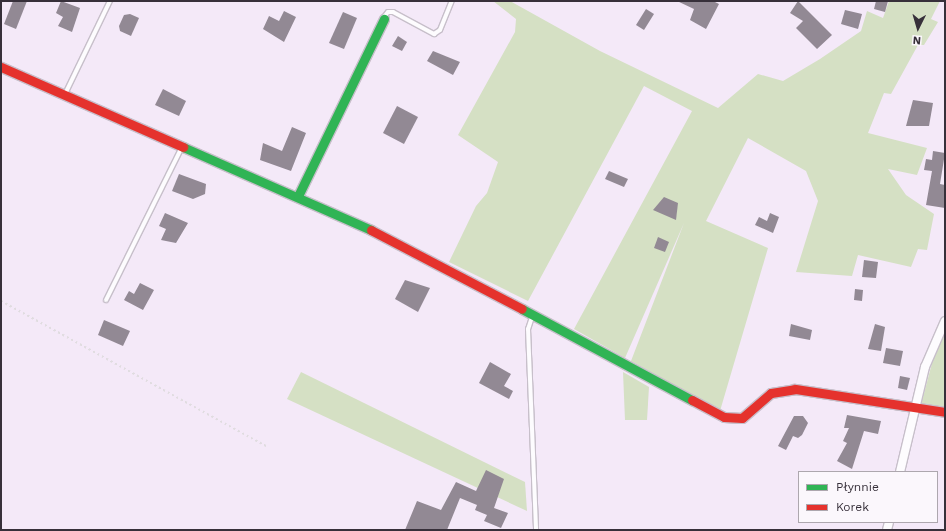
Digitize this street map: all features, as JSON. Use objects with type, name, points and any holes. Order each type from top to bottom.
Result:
[{"type":"street","points":[[298,196],[384,19]]},
{"type":"street","points":[[1,67],[182,147],[298,196],[387,237],[534,313],[729,418],[742,418],[767,396],[788,389],[829,391],[945,412]]},
{"type":"street","points":[[900,471],[925,367],[945,320]]},
{"type":"lane","points":[[65,94],[110,1]]},
{"type":"lane","points":[[384,19],[388,12],[393,12],[434,34],[440,30],[452,1]]},
{"type":"lane","points":[[106,300],[182,147]]},
{"type":"lane","points":[[534,313],[528,329],[536,530]]},
{"type":"path","points":[[1,301],[268,447]]},
{"type":"green space","points":[[493,1],[510,1],[600,51],[718,108],[758,74],[783,81],[820,59],[861,31],[867,11],[883,18],[889,1],[940,1],[931,19],[938,22],[924,45],[918,45],[891,94],[884,93],[868,133],[927,148],[917,175],[888,169],[906,195],[934,214],[927,250],[918,249],[911,267],[858,255],[852,276],[796,272],[818,201],[806,171],[748,138],[706,221],[768,248],[720,411],[631,361],[684,223],[625,358],[574,329],[692,111],[644,86],[528,301],[449,262],[476,206],[487,193],[498,162],[458,135],[515,32],[516,19]]},
{"type":"green space","points":[[945,329],[945,416],[919,412],[936,348]]},
{"type":"green space","points":[[301,372],[525,482],[527,511],[287,399]]},
{"type":"green space","points":[[623,372],[649,387],[647,420],[625,420]]},
{"type":"building","points":[[13,1],[27,1],[16,29],[4,24]]},
{"type":"building","points":[[61,1],[80,8],[72,32],[58,26],[63,17],[56,13]]},
{"type":"building","points":[[677,1],[713,1],[719,4],[706,29],[690,20],[694,9]]},
{"type":"building","points":[[798,1],[832,35],[817,49],[796,28],[803,21],[790,13]]},
{"type":"building","points":[[876,1],[888,1],[885,12],[874,9]]},
{"type":"building","points":[[646,9],[654,14],[644,30],[636,25]]},
{"type":"building","points":[[845,10],[862,14],[858,29],[841,24]]},
{"type":"building","points":[[284,11],[296,17],[284,42],[263,29],[269,16],[279,21]]},
{"type":"building","points":[[343,12],[357,18],[344,49],[329,43]]},
{"type":"building","points":[[130,14],[139,18],[131,36],[120,31],[119,26],[124,15]]},
{"type":"building","points":[[398,36],[407,42],[402,51],[392,46]]},
{"type":"building","points":[[433,51],[460,62],[453,75],[427,61]]},
{"type":"building","points":[[163,89],[186,101],[179,116],[155,105]]},
{"type":"building","points":[[913,100],[933,103],[929,126],[906,126]]},
{"type":"building","points":[[397,106],[418,117],[404,144],[383,133]]},
{"type":"building","points":[[292,127],[306,133],[291,171],[260,160],[263,143],[282,151]]},
{"type":"building","points":[[933,151],[945,153],[940,184],[945,185],[945,208],[926,205],[932,171],[924,170],[926,159],[932,160]]},
{"type":"building","points":[[609,171],[628,179],[624,187],[605,179]]},
{"type":"building","points":[[179,174],[206,184],[205,194],[193,199],[172,191]]},
{"type":"building","points":[[664,197],[678,203],[676,220],[653,210]]},
{"type":"building","points":[[165,213],[188,223],[176,243],[161,240],[166,229],[159,226]]},
{"type":"building","points":[[770,213],[779,217],[773,233],[755,225],[759,217],[767,221]]},
{"type":"building","points":[[658,237],[669,242],[665,252],[654,248]]},
{"type":"building","points":[[864,260],[878,262],[876,278],[862,277]]},
{"type":"building","points":[[405,280],[430,288],[418,312],[395,299]]},
{"type":"building","points":[[140,283],[154,290],[143,310],[124,300],[129,291],[134,294]]},
{"type":"building","points":[[855,289],[863,290],[862,301],[854,300]]},
{"type":"building","points":[[104,320],[130,331],[123,346],[98,335]]},
{"type":"building","points":[[791,324],[812,330],[810,340],[789,336]]},
{"type":"building","points":[[875,324],[885,327],[881,351],[868,349]]},
{"type":"building","points":[[886,348],[903,351],[900,366],[883,363]]},
{"type":"building","points":[[490,362],[511,374],[504,386],[513,391],[509,399],[479,383]]},
{"type":"building","points":[[900,376],[910,378],[907,390],[898,388]]},
{"type":"building","points":[[847,415],[881,421],[878,434],[864,431],[852,469],[837,461],[847,443],[843,441],[849,428],[844,428]]},
{"type":"building","points":[[794,416],[803,416],[808,423],[802,435],[798,438],[793,436],[786,450],[778,446]]},
{"type":"building","points":[[486,470],[504,479],[494,508],[508,513],[501,528],[484,521],[487,515],[475,510],[477,505],[460,498],[447,530],[405,530],[417,501],[441,510],[456,482],[476,491]]},
{"type":"traffic: fast","points":[[298,196],[384,19]]},
{"type":"traffic: fast","points":[[183,147],[371,230]]},
{"type":"traffic: fast","points":[[522,309],[692,400]]},
{"type":"traffic: jam","points":[[1,67],[183,147]]},
{"type":"traffic: jam","points":[[371,230],[522,309]]},
{"type":"traffic: jam","points":[[692,400],[724,417],[742,418],[771,393],[795,389],[945,412]]}]
